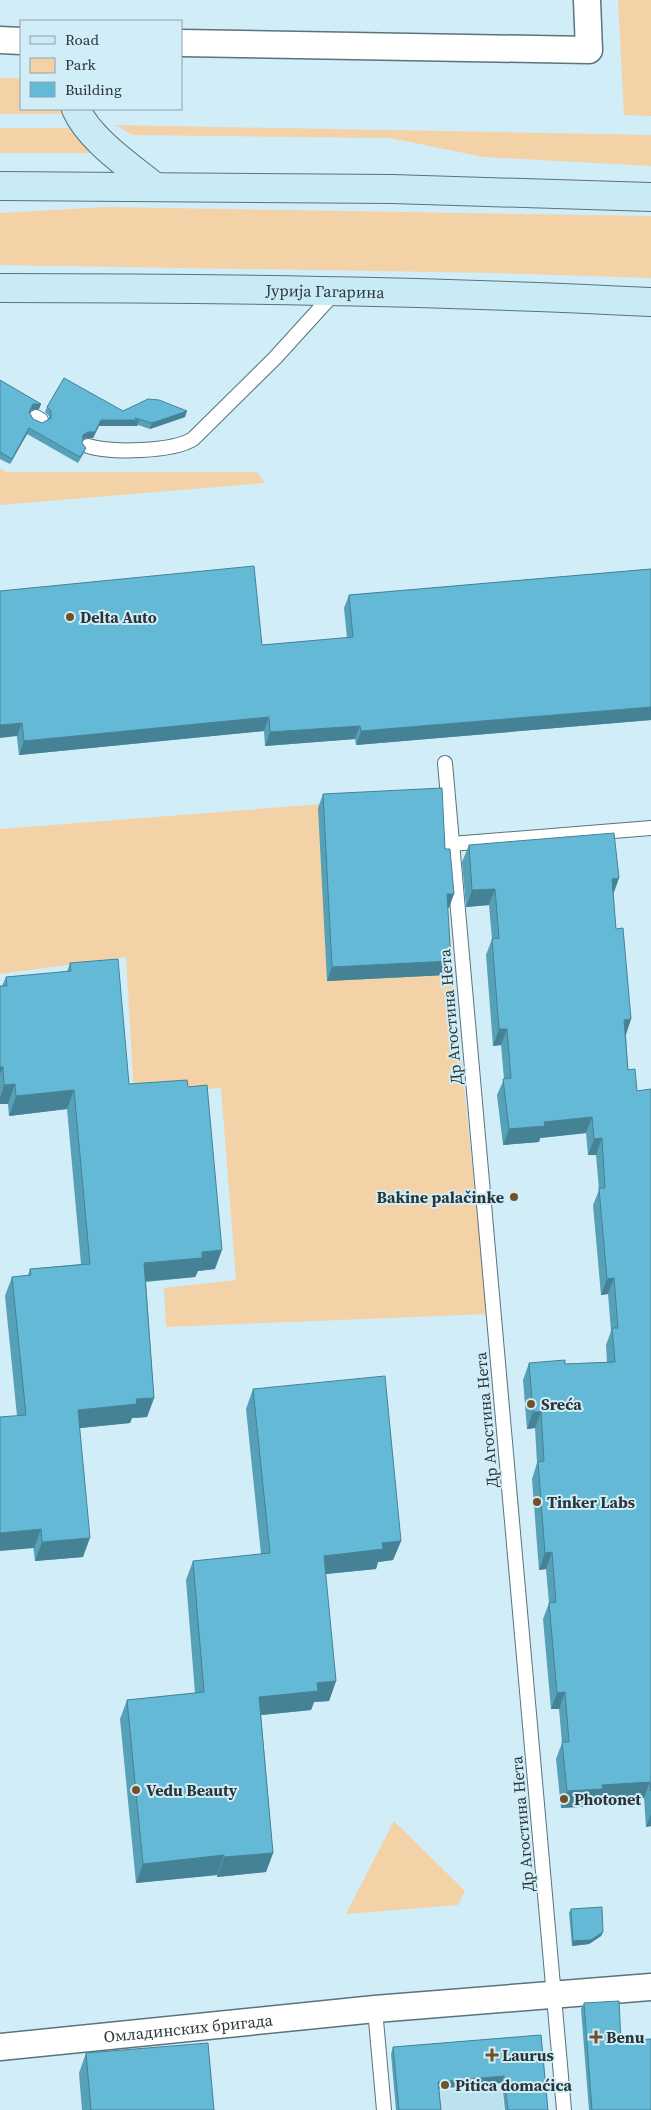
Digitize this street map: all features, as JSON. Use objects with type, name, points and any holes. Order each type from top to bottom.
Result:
[{"type":"main road","points":[[76,110],[82,122],[103,143],[155,187]]},
{"type":"main road","points":[[0,186],[392,189],[651,197]]},
{"type":"main road","name":"Јурија Гагарина","points":[[0,288],[336,291],[651,302]]},
{"type":"street","points":[[182,43],[589,50],[587,0]]},
{"type":"street","points":[[0,40],[20,41]]},
{"type":"street","name":"Омладинских бригада","points":[[0,2046],[375,2010],[651,1987]]},
{"type":"lane","points":[[88,446],[104,450],[164,448],[176,447],[193,439],[275,358],[336,291]]},
{"type":"lane","name":"Др Агостина Нета","points":[[445,763],[555,1994]]},
{"type":"lane","points":[[451,844],[651,828]]},
{"type":"lane","points":[[555,1994],[564,2110]]},
{"type":"lane","points":[[375,2010],[384,2110]]},
{"type":"shaded area","points":[[501,2085],[504,2110],[441,2110],[438,2091]]},
{"type":"green space","points":[[618,0],[651,0],[651,116],[624,115]]},
{"type":"green space","points":[[0,78],[20,78],[20,110],[65,110],[67,114],[0,114]]},
{"type":"green space","points":[[115,125],[651,135],[651,166],[484,157],[390,138],[133,135]]},
{"type":"green space","points":[[0,128],[71,128],[99,153],[0,153]]},
{"type":"green space","points":[[105,207],[651,216],[651,278],[496,273],[0,265],[0,213]]},
{"type":"green space","points":[[0,468],[6,472],[257,472],[265,483],[0,505]]},
{"type":"green space","points":[[439,795],[455,996],[487,1314],[166,1327],[164,1288],[236,1280],[221,1088],[134,1093],[126,957],[0,974],[0,829]]},
{"type":"green space","points":[[394,1821],[465,1891],[458,1905],[346,1914]]},
{"type":"building","points":[[64,378],[123,411],[148,399],[159,400],[187,411],[152,423],[135,418],[139,420],[101,420],[95,432],[88,432],[83,435],[82,443],[86,448],[80,457],[29,428],[12,459],[0,452],[0,380],[41,404],[33,404],[29,412],[33,419],[42,423],[51,418],[51,411],[47,407]]},
{"type":"building","points":[[254,566],[262,645],[353,637],[349,595],[651,569],[651,707],[361,731],[360,726],[270,732],[269,717],[24,741],[22,723],[0,725],[0,591]]},
{"type":"building","points":[[442,788],[445,849],[450,849],[454,894],[447,894],[451,961],[332,967],[323,794]]},
{"type":"building","points":[[614,833],[619,878],[612,879],[616,929],[623,928],[631,1019],[624,1020],[628,1070],[635,1069],[637,1091],[651,1089],[651,1791],[650,1782],[602,1785],[603,1789],[567,1791],[562,1742],[569,1742],[565,1692],[557,1693],[549,1603],[556,1602],[552,1552],[545,1553],[538,1462],[544,1461],[541,1412],[533,1412],[529,1363],[565,1360],[565,1364],[615,1362],[612,1328],[618,1328],[614,1278],[607,1279],[599,1188],[605,1188],[602,1138],[594,1139],[592,1117],[544,1122],[545,1126],[509,1129],[503,1079],[511,1078],[507,1029],[499,1029],[492,939],[499,938],[495,889],[472,890],[469,845]]},
{"type":"building","points":[[118,959],[129,1084],[187,1080],[188,1087],[207,1085],[222,1250],[202,1252],[202,1258],[144,1263],[154,1398],[136,1399],[137,1404],[78,1410],[90,1538],[42,1542],[41,1529],[0,1533],[0,1417],[26,1415],[12,1277],[31,1275],[30,1269],[90,1264],[74,1090],[16,1096],[15,1084],[4,1085],[3,1067],[0,1067],[0,986],[7,986],[6,977],[71,971],[70,963]]},
{"type":"building","points":[[385,1376],[401,1541],[382,1543],[383,1549],[324,1556],[336,1681],[317,1683],[318,1691],[259,1697],[273,1853],[224,1857],[224,1855],[143,1864],[127,1700],[204,1692],[193,1561],[270,1553],[253,1389]]},
{"type":"building","points":[[602,1907],[603,1932],[591,1940],[573,1941],[571,1909]]},
{"type":"building","points":[[619,2001],[621,2041],[651,2039],[651,2110],[592,2110],[584,2003]]},
{"type":"building","points":[[541,2035],[548,2110],[508,2110],[504,2076],[438,2082],[441,2110],[399,2110],[393,2047]]},
{"type":"building","points":[[208,2043],[214,2110],[91,2110],[86,2053]]},
{"type":"place","name":"Delta Auto","points":[[70,617]]},
{"type":"place","name":"Bakine palačinke","points":[[514,1197]]},
{"type":"place","name":"Sreća","points":[[531,1404]]},
{"type":"place","name":"Tinker Labs","points":[[537,1502]]},
{"type":"place","name":"Vedu Beauty","points":[[136,1790]]},
{"type":"place","name":"Photonet","points":[[564,1799]]},
{"type":"place","name":"Benu","points":[[596,2037]]},
{"type":"place","name":"Laurus","points":[[492,2055]]},
{"type":"place","name":"Pitica domaćica","points":[[445,2085]]}]
